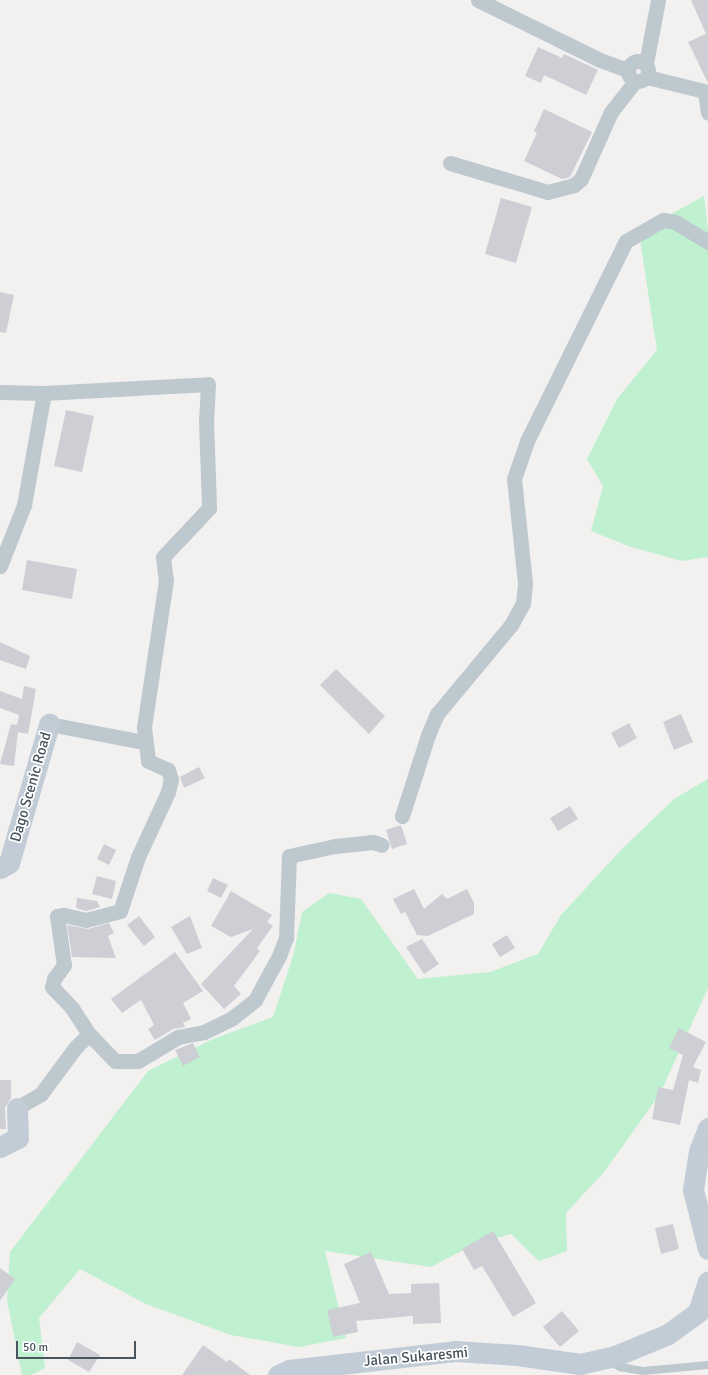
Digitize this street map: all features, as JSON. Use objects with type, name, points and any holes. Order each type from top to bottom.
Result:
[{"type":"main road","name":"Dago Scenic Road","points":[[0,868],[9,863],[49,724]]},
{"type":"main road","points":[[0,1147],[18,1138],[17,1108]]},
{"type":"main road","points":[[708,1128],[698,1151],[693,1190],[708,1249]]},
{"type":"main road","points":[[600,1367],[668,1334],[698,1312],[708,1282]]},
{"type":"main road","name":"Jalan Sukaresmi","points":[[278,1375],[289,1370],[349,1369],[455,1351],[517,1355],[600,1367]]},
{"type":"street","points":[[478,0],[600,60],[706,93],[708,113]]},
{"type":"street","points":[[450,163],[548,192],[574,185],[581,179],[612,112],[639,73],[658,0]]},
{"type":"street","points":[[402,816],[428,735],[437,714],[511,625],[523,603],[525,583],[514,479],[527,441],[626,241],[636,233],[663,220],[675,222],[708,242]]},
{"type":"street","points":[[0,392],[44,393],[208,384],[206,420],[209,508],[163,557],[166,580],[144,742],[148,761],[168,770],[170,779],[168,792],[127,884],[120,911],[86,920],[64,915],[57,916],[64,965],[54,979],[52,987],[72,1008],[89,1034],[115,1061],[138,1061],[178,1037],[204,1032],[231,1019],[255,1000],[286,938],[289,856],[335,846],[373,842],[382,845]]},
{"type":"street","points":[[0,566],[24,505],[44,393]]},
{"type":"street","points":[[49,724],[144,742]]},
{"type":"street","points":[[17,1108],[41,1094],[75,1048],[89,1034]]},
{"type":"lane","points":[[600,1367],[620,1367],[643,1371],[708,1366]]},
{"type":"green space","points":[[704,196],[708,230],[708,557],[682,561],[631,547],[591,531],[603,486],[587,459],[617,399],[657,350],[640,240],[673,213]]},
{"type":"green space","points":[[708,779],[708,988],[660,1094],[604,1172],[566,1213],[567,1251],[539,1261],[511,1234],[473,1245],[431,1267],[325,1251],[346,1338],[299,1347],[231,1335],[146,1304],[80,1269],[39,1318],[45,1368],[31,1375],[22,1375],[7,1300],[10,1252],[148,1071],[213,1039],[273,1017],[294,953],[302,912],[329,893],[361,899],[418,979],[490,972],[538,954],[561,915],[620,851],[674,799]]},
{"type":"building","points":[[691,0],[708,0],[708,83],[688,42],[706,34]]},
{"type":"building","points":[[538,47],[562,58],[564,54],[598,70],[586,95],[544,75],[541,83],[525,76]]},
{"type":"building","points":[[544,109],[592,132],[570,177],[562,179],[524,161],[537,133],[534,131]]},
{"type":"building","points":[[501,198],[532,207],[516,263],[485,254]]},
{"type":"building","points":[[0,292],[14,295],[6,333],[0,332]]},
{"type":"building","points":[[66,410],[94,416],[82,472],[54,466]]},
{"type":"building","points":[[27,560],[77,569],[72,599],[22,590]]},
{"type":"building","points":[[0,642],[30,656],[26,669],[0,660]]},
{"type":"building","points":[[336,669],[385,716],[369,734],[320,685]]},
{"type":"building","points":[[24,686],[36,689],[28,734],[18,732],[14,766],[0,764],[11,724],[17,725],[19,715],[0,708],[0,691],[22,699]]},
{"type":"building","points":[[681,714],[693,742],[674,750],[663,722]]},
{"type":"building","points":[[629,723],[637,738],[619,748],[611,733]]},
{"type":"building","points":[[199,767],[205,778],[184,788],[180,777]]},
{"type":"building","points":[[570,806],[578,819],[558,831],[550,818]]},
{"type":"building","points":[[401,825],[407,844],[392,849],[386,830]]},
{"type":"building","points":[[104,844],[116,850],[109,865],[97,859]]},
{"type":"building","points":[[97,876],[116,881],[112,899],[92,894]]},
{"type":"building","points":[[213,878],[228,885],[221,898],[207,891]]},
{"type":"building","points":[[414,889],[424,909],[442,894],[447,899],[467,889],[474,903],[474,914],[428,936],[417,935],[405,912],[401,914],[393,899]]},
{"type":"building","points":[[231,891],[272,915],[267,922],[273,926],[257,948],[260,951],[234,986],[241,994],[224,1009],[201,984],[253,929],[231,937],[211,926]]},
{"type":"building","points":[[77,898],[97,901],[100,907],[86,911],[76,908]]},
{"type":"building","points":[[139,916],[155,937],[144,946],[127,925]]},
{"type":"building","points":[[190,916],[202,948],[187,954],[171,927]]},
{"type":"building","points":[[109,923],[114,933],[108,936],[116,958],[72,957],[67,925],[88,929]]},
{"type":"building","points":[[507,935],[515,948],[500,957],[492,944]]},
{"type":"building","points":[[422,939],[439,964],[424,974],[406,947]]},
{"type":"building","points":[[175,952],[203,991],[183,1003],[191,1019],[183,1023],[185,1027],[173,1029],[155,1040],[148,1029],[154,1025],[141,1000],[122,1013],[111,999]]},
{"type":"building","points":[[679,1028],[706,1042],[693,1067],[701,1070],[698,1083],[689,1080],[680,1125],[652,1119],[658,1087],[673,1090],[683,1055],[669,1048]]},
{"type":"building","points":[[193,1043],[200,1057],[183,1066],[175,1050]]},
{"type":"building","points":[[0,1080],[11,1080],[11,1098],[5,1108],[6,1129],[0,1129]]},
{"type":"building","points":[[673,1224],[679,1249],[661,1254],[655,1228]]},
{"type":"building","points":[[493,1231],[536,1303],[513,1317],[482,1266],[474,1270],[462,1249]]},
{"type":"building","points":[[371,1252],[389,1294],[411,1293],[411,1284],[439,1283],[441,1323],[413,1324],[413,1316],[356,1321],[358,1332],[333,1337],[327,1310],[360,1303],[344,1264]]},
{"type":"building","points":[[0,1268],[15,1279],[0,1301]]},
{"type":"building","points":[[562,1311],[579,1331],[560,1347],[543,1327]]},
{"type":"building","points":[[77,1342],[100,1355],[89,1372],[68,1360]]},
{"type":"building","points":[[203,1345],[227,1362],[229,1359],[250,1375],[182,1375]]}]
